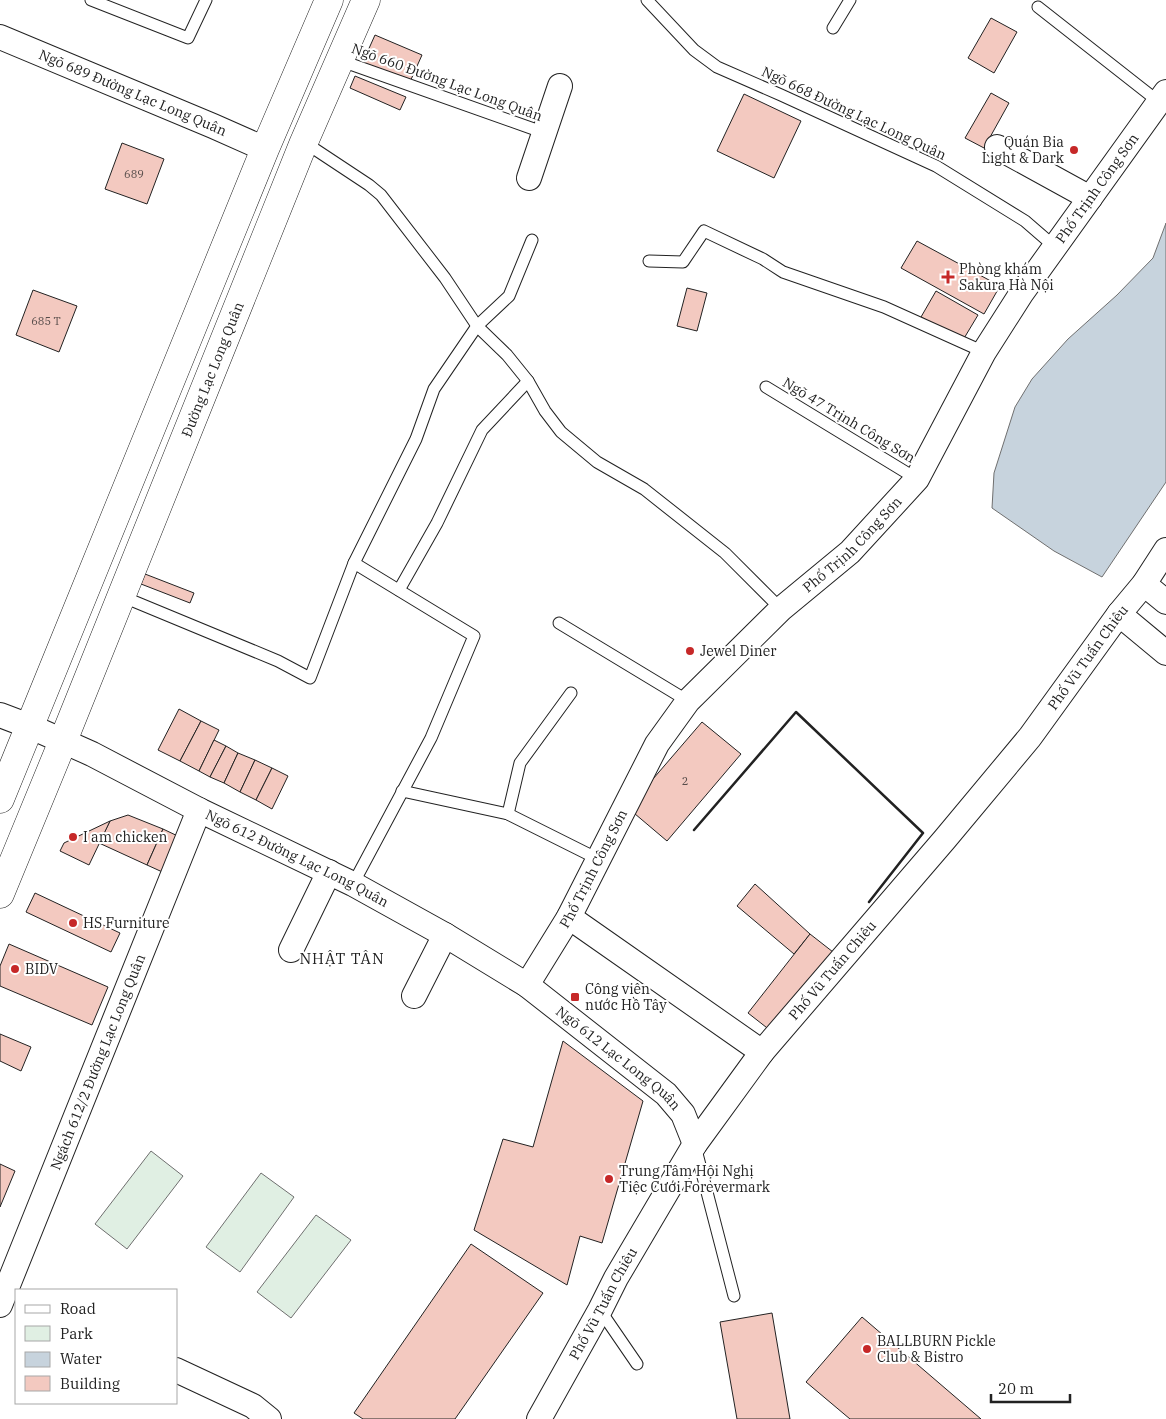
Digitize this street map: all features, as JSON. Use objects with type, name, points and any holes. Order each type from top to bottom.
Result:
[{"type":"main road","points":[[0,799],[265,149],[329,0]]},
{"type":"main road","name":"Đường Lạc Long Quân","points":[[0,894],[304,142],[366,0]]},
{"type":"street","name":"Ngõ 689 Đường Lạc Long Quân","points":[[0,37],[265,149]]},
{"type":"street","points":[[529,178],[560,86]]},
{"type":"street","name":"Phố Trịnh Công Sơn","points":[[527,985],[570,917],[657,744],[688,701],[781,609],[850,552],[917,479],[984,352],[1021,294],[1162,97]]},
{"type":"street","points":[[998,147],[1090,198]]},
{"type":"street","name":"Phố Vũ Tuấn Chiêu","points":[[539,1419],[616,1278],[695,1144],[762,1052],[1030,737],[1119,614],[1144,584],[1166,550]]},
{"type":"street","points":[[1144,584],[1166,602]]},
{"type":"street","points":[[1119,614],[1166,653]]},
{"type":"street","points":[[0,715],[63,741]]},
{"type":"street","name":"Ngõ 612 Đường Lạc Long Quân","points":[[63,741],[92,754],[198,810],[353,884],[445,935],[527,985]]},
{"type":"street","name":"Ngách 612/2 Đường Lạc Long Quân","points":[[6,1291],[198,810]]},
{"type":"street","points":[[291,950],[329,872]]},
{"type":"street","points":[[570,917],[762,1052]]},
{"type":"street","points":[[414,996],[445,935]]},
{"type":"street","name":"Ngõ 612 Lạc Long Quân","points":[[527,985],[666,1094],[683,1114],[695,1144]]},
{"type":"street","points":[[178,1371],[253,1406],[269,1419]]},
{"type":"lane","points":[[91,0],[188,38],[206,0]]},
{"type":"lane","name":"Ngõ 668 Đường Lạc Long Quân","points":[[647,0],[694,50],[718,67],[936,166],[1025,221],[1055,247]]},
{"type":"lane","points":[[833,28],[850,0]]},
{"type":"lane","points":[[1038,7],[1162,97]]},
{"type":"lane","name":"Ngõ 660 Đường Lạc Long Quân","points":[[339,60],[545,133]]},
{"type":"lane","points":[[304,142],[381,195],[445,278],[477,326],[507,355],[528,381],[545,411],[561,432],[597,462],[644,489],[725,552],[781,609]]},
{"type":"lane","points":[[650,261],[683,262],[704,231],[762,259],[783,272],[884,307],[984,352]]},
{"type":"lane","points":[[121,596],[278,660],[310,678],[354,563],[416,439],[434,389],[477,326],[509,296],[532,240]]},
{"type":"lane","points":[[399,590],[437,523],[482,430],[528,381]]},
{"type":"lane","name":"Ngõ 47 Trịnh Công Sơn","points":[[766,387],[917,479]]},
{"type":"lane","points":[[353,884],[431,738],[474,636],[354,563]]},
{"type":"lane","points":[[559,623],[688,701]]},
{"type":"lane","points":[[508,814],[520,763],[571,693]]},
{"type":"lane","points":[[402,790],[508,814],[598,859]]},
{"type":"lane","points":[[695,1144],[734,1296]]},
{"type":"lane","points":[[600,1310],[637,1364]]},
{"type":"green space","points":[[151,1151],[183,1176],[127,1249],[95,1224]]},
{"type":"green space","points":[[261,1173],[294,1197],[240,1272],[206,1247]]},
{"type":"green space","points":[[316,1215],[351,1240],[291,1318],[257,1292]]},
{"type":"water","points":[[1166,223],[1166,482],[1102,577],[1054,551],[992,508],[994,473],[1015,407],[1032,379],[1068,339],[1117,295],[1153,258]]},
{"type":"building","points":[[991,18],[1017,32],[994,73],[968,58]]},
{"type":"building","points":[[375,35],[422,55],[409,84],[362,64]]},
{"type":"building","points":[[355,76],[406,97],[400,110],[350,88]]},
{"type":"building","points":[[991,93],[1009,103],[984,148],[965,138]]},
{"type":"building","points":[[744,94],[801,121],[774,178],[717,151]]},
{"type":"building","points":[[122,143],[164,159],[147,204],[105,189]]},
{"type":"building","points":[[917,241],[1000,286],[984,314],[901,268]]},
{"type":"building","points":[[687,288],[707,293],[697,331],[677,326]]},
{"type":"building","points":[[33,290],[77,306],[59,352],[16,335]]},
{"type":"building","points":[[936,291],[978,315],[963,340],[921,317]]},
{"type":"building","points":[[145,574],[194,593],[190,603],[141,584]]},
{"type":"building","points":[[179,709],[201,721],[180,761],[158,750]]},
{"type":"building","points":[[201,721],[219,730],[199,771],[180,761]]},
{"type":"building","points":[[702,722],[741,754],[667,841],[628,808]]},
{"type":"building","points":[[214,740],[226,746],[210,777],[199,771]]},
{"type":"building","points":[[226,746],[238,753],[224,783],[210,777]]},
{"type":"building","points":[[238,753],[255,760],[240,792],[224,783]]},
{"type":"building","points":[[255,760],[272,768],[256,800],[240,792]]},
{"type":"building","points":[[272,768],[288,776],[272,809],[256,800]]},
{"type":"building","points":[[128,815],[163,829],[147,865],[99,843],[110,821]]},
{"type":"building","points":[[110,821],[89,865],[60,851],[64,843]]},
{"type":"building","points":[[163,829],[184,839],[169,875],[147,865]]},
{"type":"building","points":[[755,884],[810,934],[794,954],[737,906]]},
{"type":"building","name":"HS Furniture","points":[[35,893],[120,933],[111,952],[26,912]]},
{"type":"building","points":[[810,934],[833,952],[771,1031],[748,1013]]},
{"type":"building","points":[[9,944],[108,987],[92,1025],[0,986],[0,966]]},
{"type":"building","points":[[0,1034],[31,1047],[21,1071],[0,1061]]},
{"type":"building","points":[[563,1041],[643,1101],[602,1243],[580,1236],[567,1285],[474,1230],[503,1139],[533,1147]]},
{"type":"building","points":[[0,1164],[15,1171],[0,1207]]},
{"type":"building","points":[[471,1244],[543,1293],[455,1419],[363,1419],[354,1413]]},
{"type":"building","points":[[772,1313],[790,1419],[737,1419],[720,1322]]},
{"type":"building","name":"BALLBURN Pickle Club & Bistro","points":[[862,1317],[981,1419],[850,1419],[806,1382]]},
{"type":"wall","points":[[694,830],[796,712],[923,833],[869,902]]},
{"type":"place","name":"Quán Bia Light & Dark","points":[[1074,150]]},
{"type":"place","name":"Phòng khám Sakura Hà Nội","points":[[948,277]]},
{"type":"place","name":"Jewel Diner","points":[[690,651]]},
{"type":"place","name":"I am chicken","points":[[73,837]]},
{"type":"place","name":"HS Furniture","points":[[73,923]]},
{"type":"place","name":"BIDV","points":[[15,969]]},
{"type":"place","name":"Công viên nước Hồ Tây","points":[[575,997]]},
{"type":"place","name":"Trung Tâm Hội Nghị Tiệc Cưới Forevermark","points":[[609,1179]]},
{"type":"place","name":"BALLBURN Pickle Club & Bistro","points":[[867,1349]]},
{"type":"district","name":"NHẬT TÂN","points":[[342,958]]}]
